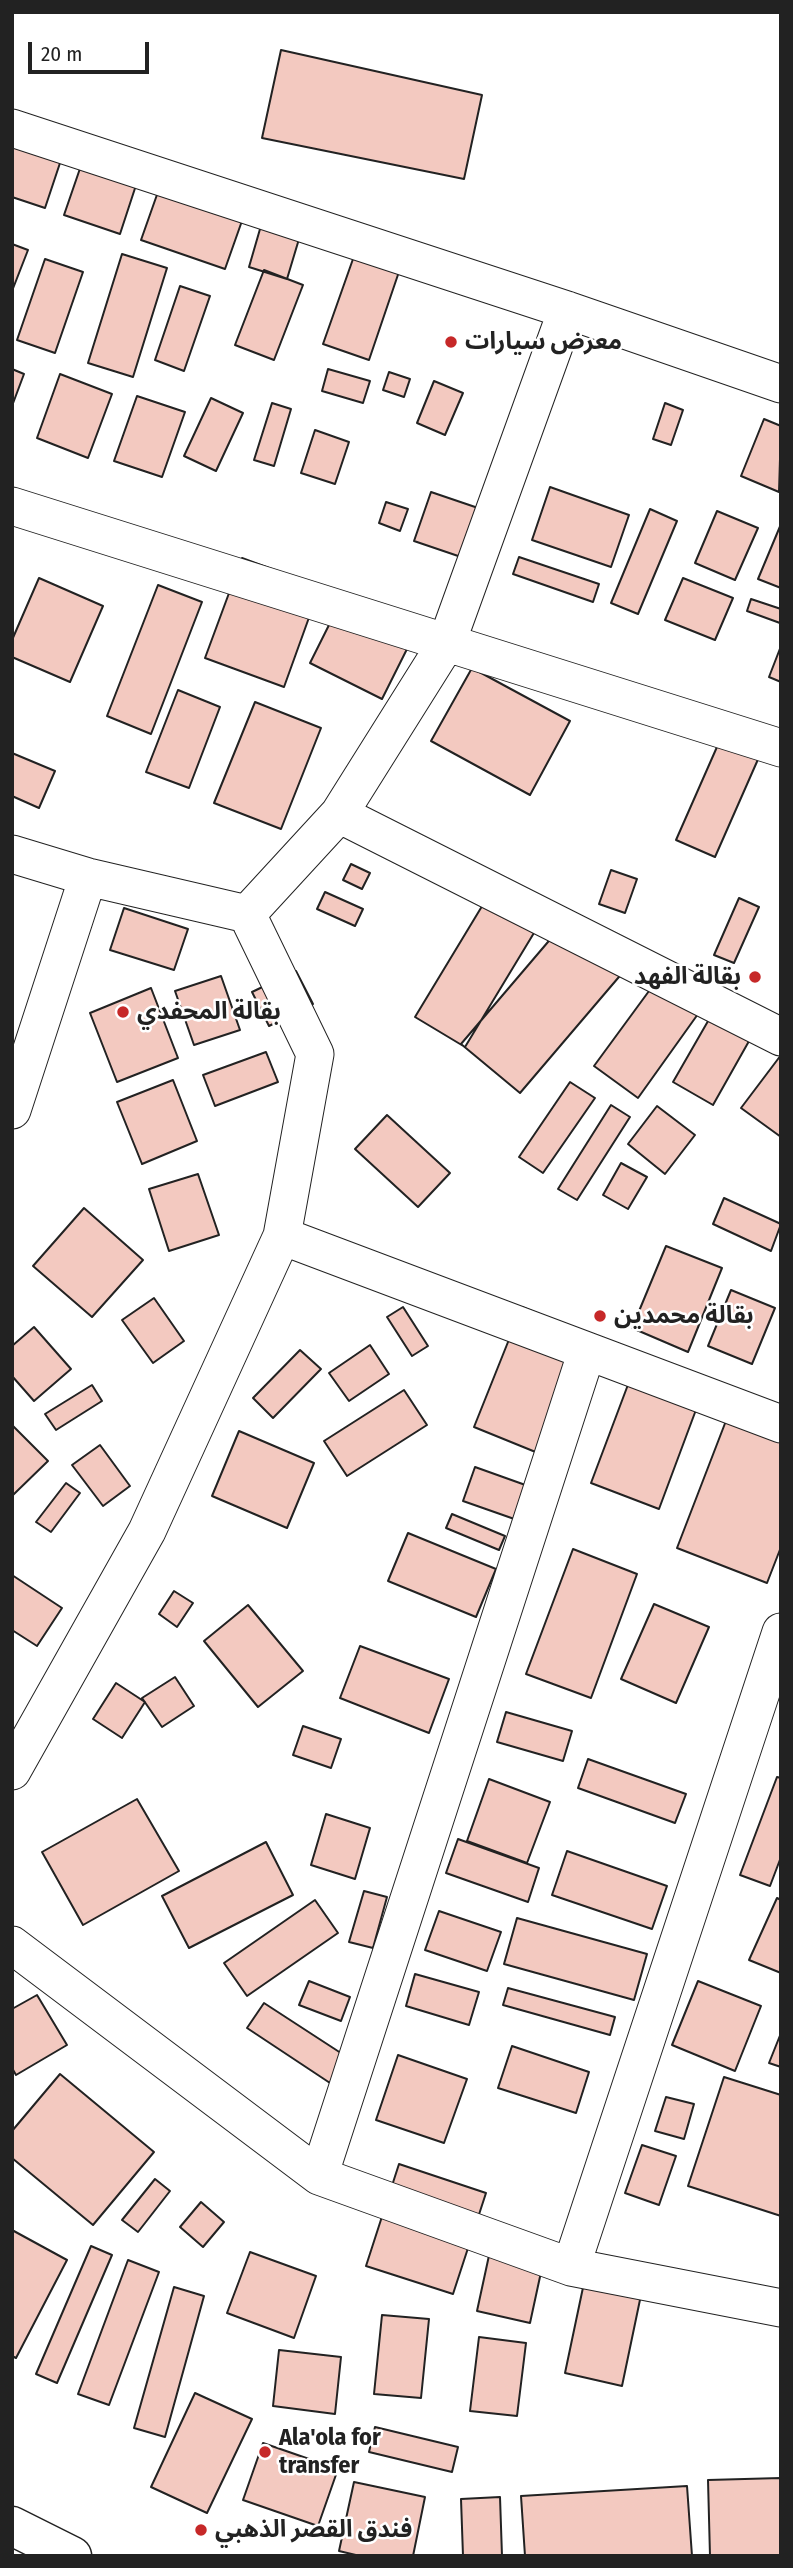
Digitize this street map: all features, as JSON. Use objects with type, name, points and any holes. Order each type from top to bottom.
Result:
[{"type":"main road","points":[[12,2526],[72,2556]]},
{"type":"street","points":[[12,128],[567,310],[781,384]]},
{"type":"street","points":[[247,914],[339,814],[447,642],[567,310]]},
{"type":"street","points":[[12,506],[781,748]]},
{"type":"street","points":[[339,814],[781,1037]]},
{"type":"street","points":[[12,854],[88,877],[247,914]]},
{"type":"street","points":[[12,1110],[88,877]]},
{"type":"street","points":[[12,1771],[147,1531],[282,1236],[315,1054],[247,914]]},
{"type":"street","points":[[282,1236],[781,1424]]},
{"type":"street","points":[[319,2176],[587,1351]]},
{"type":"street","points":[[571,2267],[781,1632]]},
{"type":"street","points":[[12,1945],[319,2176],[571,2267],[781,2308]]},
{"type":"building","points":[[281,50],[482,95],[464,179],[262,138]]},
{"type":"building","points":[[12,129],[65,148],[45,208],[12,197]]},
{"type":"building","points":[[85,154],[140,173],[120,234],[64,215]]},
{"type":"building","points":[[159,189],[243,218],[225,269],[141,240]]},
{"type":"building","points":[[269,198],[308,209],[287,279],[249,267]]},
{"type":"building","points":[[359,242],[404,257],[369,360],[323,344]]},
{"type":"building","points":[[12,244],[28,250],[12,291]]},
{"type":"building","points":[[122,254],[167,268],[133,377],[88,363]]},
{"type":"building","points":[[45,259],[83,272],[55,353],[17,340]]},
{"type":"building","points":[[264,270],[303,285],[274,360],[235,345]]},
{"type":"building","points":[[180,286],[210,296],[184,371],[155,360]]},
{"type":"building","points":[[12,369],[24,374],[12,406]]},
{"type":"building","points":[[328,369],[370,381],[363,403],[322,391]]},
{"type":"building","points":[[389,372],[410,379],[404,397],[383,390]]},
{"type":"building","points":[[60,374],[112,394],[88,458],[37,438]]},
{"type":"building","points":[[434,381],[463,393],[445,435],[417,423]]},
{"type":"building","points":[[137,396],[185,412],[162,477],[114,461]]},
{"type":"building","points":[[211,398],[243,413],[216,471],[184,456]]},
{"type":"building","points":[[272,403],[291,409],[274,466],[254,460]]},
{"type":"building","points":[[665,403],[683,410],[671,445],[653,439]]},
{"type":"building","points":[[764,419],[781,426],[779,492],[741,476]]},
{"type":"building","points":[[315,430],[349,442],[335,484],[301,473]]},
{"type":"building","points":[[550,487],[629,515],[611,567],[532,540]]},
{"type":"building","points":[[431,492],[484,510],[467,559],[414,541]]},
{"type":"building","points":[[386,502],[408,509],[400,531],[379,523]]},
{"type":"building","points":[[650,509],[677,521],[638,614],[611,603]]},
{"type":"building","points":[[717,511],[758,528],[735,580],[695,563]]},
{"type":"building","points":[[781,524],[781,588],[758,579]]},
{"type":"building","points":[[519,557],[599,584],[593,602],[513,574]]},
{"type":"building","points":[[242,558],[320,587],[284,687],[205,658]]},
{"type":"building","points":[[39,578],[103,606],[70,682],[12,657],[12,640]]},
{"type":"building","points":[[683,578],[733,598],[715,640],[665,620]]},
{"type":"building","points":[[158,585],[202,602],[151,734],[107,716]]},
{"type":"building","points":[[343,597],[415,633],[382,699],[310,663]]},
{"type":"building","points":[[751,599],[781,609],[780,623],[747,611]]},
{"type":"building","points":[[781,646],[781,682],[769,677]]},
{"type":"building","points":[[472,668],[570,721],[530,795],[431,741]]},
{"type":"building","points":[[178,690],[220,707],[189,788],[146,772]]},
{"type":"building","points":[[255,702],[321,728],[281,829],[214,803]]},
{"type":"building","points":[[724,731],[763,748],[715,857],[676,840]]},
{"type":"building","points":[[12,753],[55,771],[39,808],[12,796]]},
{"type":"building","points":[[351,864],[370,873],[362,889],[343,880]]},
{"type":"building","points":[[611,870],[637,879],[625,913],[599,904]]},
{"type":"building","points":[[493,888],[543,918],[465,1047],[415,1017]]},
{"type":"building","points":[[325,892],[363,909],[355,926],[317,909]]},
{"type":"building","points":[[739,898],[759,907],[734,963],[714,955]]},
{"type":"building","points":[[124,908],[188,929],[174,970],[110,950]]},
{"type":"building","points":[[565,922],[624,971],[520,1093],[461,1044]]},
{"type":"building","points":[[296,971],[313,1004],[269,1026],[252,992]]},
{"type":"building","points":[[221,976],[240,1030],[194,1045],[175,991]]},
{"type":"building","points":[[660,976],[703,1007],[638,1098],[594,1066]]},
{"type":"building","points":[[151,988],[178,1058],[117,1082],[90,1013]]},
{"type":"building","points":[[723,995],[762,1018],[713,1105],[673,1082]]},
{"type":"building","points":[[266,1052],[278,1082],[215,1106],[203,1075]]},
{"type":"building","points":[[781,1055],[781,1137],[741,1108]]},
{"type":"building","points":[[173,1080],[197,1141],[142,1164],[117,1102]]},
{"type":"building","points":[[570,1082],[595,1098],[543,1173],[519,1157]]},
{"type":"building","points":[[611,1105],[630,1117],[577,1200],[558,1189]]},
{"type":"building","points":[[657,1106],[695,1135],[665,1174],[628,1144]]},
{"type":"building","points":[[387,1115],[450,1173],[418,1207],[355,1149]]},
{"type":"building","points":[[621,1163],[647,1177],[628,1209],[603,1195]]},
{"type":"building","points":[[198,1174],[219,1235],[169,1251],[149,1189]]},
{"type":"building","points":[[724,1198],[781,1224],[771,1251],[713,1224]]},
{"type":"building","points":[[84,1208],[143,1260],[92,1317],[33,1266]]},
{"type":"building","points":[[666,1246],[722,1268],[688,1352],[632,1328]]},
{"type":"building","points":[[731,1290],[775,1308],[752,1364],[708,1346]]},
{"type":"building","points":[[154,1298],[184,1341],[153,1363],[122,1320]]},
{"type":"building","points":[[403,1307],[428,1346],[412,1356],[387,1317]]},
{"type":"building","points":[[522,1307],[586,1333],[538,1453],[474,1427]]},
{"type":"building","points":[[34,1327],[71,1369],[34,1401],[12,1376],[12,1346]]},
{"type":"building","points":[[370,1345],[389,1374],[349,1401],[329,1373]]},
{"type":"building","points":[[300,1350],[321,1369],[273,1418],[253,1398]]},
{"type":"building","points":[[635,1366],[703,1391],[659,1509],[591,1483]]},
{"type":"building","points":[[92,1385],[102,1401],[56,1430],[45,1414]]},
{"type":"building","points":[[404,1390],[427,1425],[347,1476],[324,1441]]},
{"type":"building","points":[[734,1400],[781,1418],[781,1547],[767,1583],[677,1548]]},
{"type":"building","points":[[12,1425],[48,1461],[13,1495],[12,1495]]},
{"type":"building","points":[[239,1431],[314,1463],[287,1528],[212,1496]]},
{"type":"building","points":[[100,1445],[130,1486],[103,1506],[72,1465]]},
{"type":"building","points":[[475,1467],[531,1487],[520,1521],[463,1501]]},
{"type":"building","points":[[66,1483],[80,1493],[51,1532],[36,1522]]},
{"type":"building","points":[[452,1514],[505,1536],[499,1550],[446,1528]]},
{"type":"building","points":[[408,1533],[496,1569],[476,1617],[388,1581]]},
{"type":"building","points":[[573,1549],[637,1574],[591,1698],[526,1674]]},
{"type":"building","points":[[12,1575],[62,1608],[37,1646],[12,1630]]},
{"type":"building","points":[[174,1591],[193,1603],[177,1627],[159,1614]]},
{"type":"building","points":[[654,1604],[709,1627],[676,1703],[621,1679]]},
{"type":"building","points":[[248,1605],[303,1671],[258,1707],[204,1641]]},
{"type":"building","points":[[360,1646],[449,1679],[429,1733],[340,1698]]},
{"type":"building","points":[[175,1677],[194,1706],[162,1727],[142,1698]]},
{"type":"building","points":[[116,1683],[145,1702],[122,1738],[93,1719]]},
{"type":"building","points":[[506,1712],[572,1731],[563,1761],[497,1742]]},
{"type":"building","points":[[303,1726],[341,1739],[331,1768],[293,1755]]},
{"type":"building","points":[[588,1759],[686,1794],[675,1823],[578,1788]]},
{"type":"building","points":[[777,1777],[781,1778],[781,1857],[770,1886],[740,1875]]},
{"type":"building","points":[[489,1779],[550,1802],[527,1863],[467,1841]]},
{"type":"building","points":[[137,1799],[179,1871],[83,1925],[42,1852]]},
{"type":"building","points":[[326,1814],[370,1828],[355,1879],[311,1865]]},
{"type":"building","points":[[458,1839],[539,1868],[528,1902],[446,1873]]},
{"type":"building","points":[[266,1842],[293,1895],[189,1948],[162,1896]]},
{"type":"building","points":[[567,1851],[667,1886],[652,1929],[552,1895]]},
{"type":"building","points":[[364,1891],[387,1897],[373,1948],[349,1942]]},
{"type":"building","points":[[777,1898],[781,1900],[781,1973],[749,1960]]},
{"type":"building","points":[[315,1900],[338,1933],[247,1996],[224,1963]]},
{"type":"building","points":[[439,1911],[501,1932],[487,1971],[425,1950]]},
{"type":"building","points":[[517,1918],[647,1954],[634,2000],[504,1964]]},
{"type":"building","points":[[415,1974],[479,1992],[469,2025],[406,2006]]},
{"type":"building","points":[[309,1981],[350,1997],[341,2021],[299,2005]]},
{"type":"building","points":[[698,1981],[761,2006],[735,2071],[672,2045]]},
{"type":"building","points":[[508,1988],[615,2017],[610,2035],[503,2005]]},
{"type":"building","points":[[37,1995],[67,2045],[16,2075],[12,2068],[12,2009]]},
{"type":"building","points":[[264,2003],[347,2057],[330,2083],[247,2028]]},
{"type":"building","points":[[781,2033],[781,2067],[769,2063]]},
{"type":"building","points":[[512,2046],[589,2072],[576,2113],[498,2088]]},
{"type":"building","points":[[398,2055],[467,2079],[444,2143],[376,2120]]},
{"type":"building","points":[[60,2074],[154,2152],[93,2225],[12,2158],[12,2131]]},
{"type":"building","points":[[724,2077],[781,2095],[781,2216],[688,2186]]},
{"type":"building","points":[[666,2097],[694,2104],[684,2139],[655,2131]]},
{"type":"building","points":[[642,2145],[676,2156],[659,2205],[625,2193]]},
{"type":"building","points":[[399,2164],[486,2193],[453,2294],[366,2266]]},
{"type":"building","points":[[155,2179],[170,2191],[138,2232],[122,2220]]},
{"type":"building","points":[[201,2202],[224,2222],[203,2247],[180,2227]]},
{"type":"building","points":[[12,2230],[67,2260],[16,2358],[12,2356]]},
{"type":"building","points":[[493,2237],[546,2249],[530,2323],[477,2311]]},
{"type":"building","points":[[91,2246],[112,2255],[57,2383],[36,2374]]},
{"type":"building","points":[[250,2252],[316,2276],[294,2338],[227,2313]]},
{"type":"building","points":[[589,2259],[646,2271],[622,2386],[565,2373]]},
{"type":"building","points":[[128,2260],[159,2272],[109,2405],[78,2394]]},
{"type":"building","points":[[174,2287],[204,2296],[165,2437],[134,2428]]},
{"type":"building","points":[[382,2315],[429,2319],[421,2398],[374,2394]]},
{"type":"building","points":[[479,2337],[526,2343],[517,2416],[470,2411]]},
{"type":"building","points":[[279,2350],[341,2357],[335,2414],[273,2406]]},
{"type":"building","points":[[195,2393],[252,2419],[207,2513],[151,2487]]},
{"type":"building","points":[[375,2427],[458,2447],[452,2472],[369,2452]]},
{"type":"building","points":[[263,2443],[338,2469],[318,2526],[243,2500]]},
{"type":"building","points":[[781,2478],[781,2556],[710,2556],[708,2480]]},
{"type":"building","points":[[354,2482],[425,2497],[413,2556],[360,2556],[339,2551]]},
{"type":"building","points":[[687,2486],[692,2556],[525,2556],[521,2496]]},
{"type":"building","points":[[500,2497],[502,2556],[463,2556],[461,2499]]},
{"type":"place","name":"معرض سيارات","points":[[451,342]]},
{"type":"place","name":"بقالة الفهد","points":[[755,977]]},
{"type":"place","name":"بقالة المحفدي","points":[[123,1012]]},
{"type":"place","name":"بقالة محمدين","points":[[600,1316]]},
{"type":"place","name":"Ala'ola for transfer","points":[[265,2452]]},
{"type":"place","name":"فندق القصر الذهبي","points":[[201,2530]]}]
